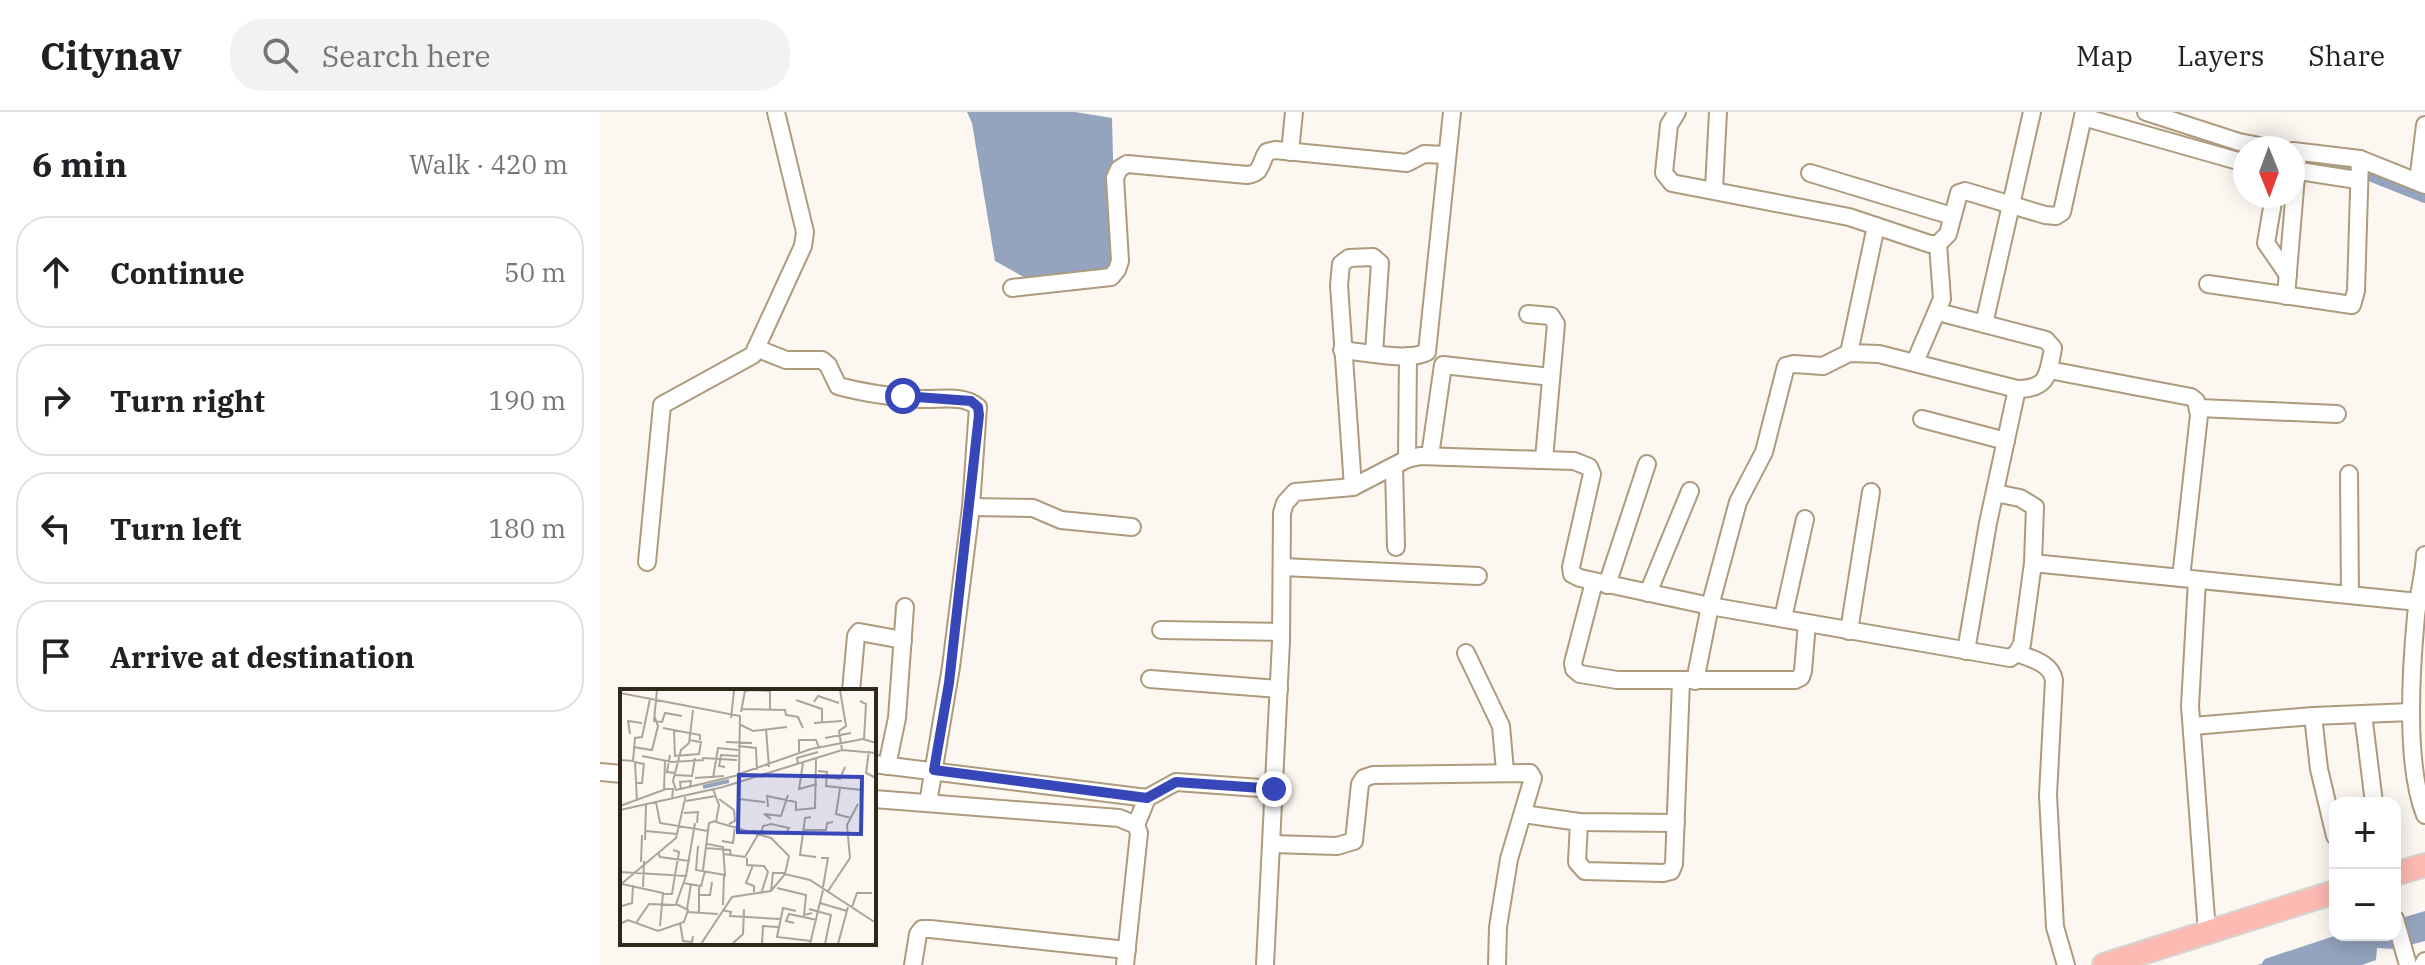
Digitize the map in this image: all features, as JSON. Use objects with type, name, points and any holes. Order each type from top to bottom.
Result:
[{"type":"main road","points":[[2401,872],[2425,865]]},
{"type":"main road","points":[[2104,965],[2329,894]]},
{"type":"street","points":[[647,562],[662,405],[748,359],[799,258],[805,232],[776,112]]},
{"type":"street","points":[[1290,152],[1294,112]]},
{"type":"street","points":[[1342,350],[1408,356],[1427,352],[1452,112]]},
{"type":"street","points":[[1677,112],[1671,117],[1669,125],[1664,173],[1672,183],[1849,217],[1930,244],[1938,244],[1948,234],[1959,193],[1965,191],[2045,215],[2056,216],[2062,212],[2083,114],[2233,159]]},
{"type":"street","points":[[1984,324],[2032,112]]},
{"type":"street","points":[[2146,112],[2233,140]]},
{"type":"street","points":[[1712,113],[1714,189]]},
{"type":"street","points":[[2305,161],[2360,159],[2422,183],[2425,125]]},
{"type":"street","points":[[1012,288],[1111,277],[1120,261],[1115,178],[1119,169],[1127,164],[1247,175],[1256,174],[1267,152],[1407,163],[1424,154],[1447,155]]},
{"type":"street","points":[[2208,284],[2352,305],[2356,291],[2360,159]]},
{"type":"street","points":[[2305,164],[2357,180]]},
{"type":"street","points":[[1810,173],[1952,216]]},
{"type":"street","points":[[2272,208],[2266,243],[2288,275]]},
{"type":"street","points":[[2286,296],[2293,208]]},
{"type":"street","points":[[1849,353],[1876,226]]},
{"type":"street","points":[[1915,362],[1938,312],[1942,288],[1938,244]]},
{"type":"street","points":[[1353,487],[1339,285],[1341,264],[1349,258],[1373,257],[1380,263],[1374,353]]},
{"type":"street","points":[[1579,822],[1577,862],[1585,871],[1671,871],[1688,681],[1738,502],[1764,452],[1786,366],[1823,366],[1849,353],[1879,354],[2017,389],[2033,389],[2041,385],[2049,370],[2052,344],[1938,312]]},
{"type":"street","points":[[1528,314],[1551,316],[1555,320],[1544,459]]},
{"type":"street","points":[[756,348],[786,360],[822,360],[828,365],[838,386],[851,390],[921,399],[971,401],[978,407],[971,507],[949,683],[928,803]]},
{"type":"street","points":[[1396,547],[1408,356]]},
{"type":"street","points":[[1430,456],[1443,365],[1551,377]]},
{"type":"street","points":[[2049,370],[2191,397],[2199,408],[2189,579],[2190,694],[2207,932]]},
{"type":"street","points":[[1966,651],[2017,389]]},
{"type":"street","points":[[2199,408],[2337,414]]},
{"type":"street","points":[[1922,419],[2006,441]]},
{"type":"street","points":[[1265,965],[1279,689],[1282,513],[1289,497],[1303,491],[1353,487],[1401,463],[1430,456],[1574,461],[1589,467],[1592,474],[1572,574],[1600,583],[1710,606],[2010,658],[2022,644],[2033,563],[2035,507],[2020,498],[1995,493]]},
{"type":"street","points":[[1647,464],[1600,583],[1573,663],[1574,669],[1580,674],[1617,680],[1795,680],[1801,677],[1803,671],[1807,623]]},
{"type":"street","points":[[2349,474],[2350,595]]},
{"type":"street","points":[[1648,593],[1690,491]]},
{"type":"street","points":[[1849,631],[1871,492]]},
{"type":"street","points":[[971,507],[1033,508],[1061,520],[1132,527]]},
{"type":"street","points":[[1783,618],[1805,519]]},
{"type":"street","points":[[2425,555],[2418,602],[2411,712],[2417,783],[2425,815]]},
{"type":"street","points":[[2033,563],[2418,602]]},
{"type":"street","points":[[1282,567],[1478,576]]},
{"type":"street","points":[[905,607],[897,718],[880,765],[1147,798],[1176,782],[1274,789]]},
{"type":"street","points":[[1161,630],[1281,632]]},
{"type":"street","points":[[851,689],[856,636],[859,632],[903,640]]},
{"type":"street","points":[[1466,653],[1501,726],[1505,771]]},
{"type":"street","points":[[2017,653],[2047,666],[2053,672],[2048,795],[2055,927],[2066,965]]},
{"type":"street","points":[[1150,679],[1279,689]]},
{"type":"street","points":[[2193,726],[2411,712]]},
{"type":"street","points":[[2363,714],[2373,797]]},
{"type":"street","points":[[2313,716],[2319,769],[2329,811]]},
{"type":"street","points":[[600,772],[620,774]]},
{"type":"street","points":[[1272,844],[1337,846],[1354,841],[1360,784],[1364,778],[1373,775],[1530,773],[1533,778],[1512,846],[1499,919],[1497,965]]},
{"type":"street","points":[[913,965],[918,934],[922,929],[1126,958],[1139,833],[1136,825],[1147,798]]},
{"type":"street","points":[[876,799],[1119,818],[1136,825]]},
{"type":"street","points":[[1523,814],[1579,822],[1676,823]]},
{"type":"water","points":[[967,112],[1075,112],[1112,118],[1116,275],[1038,285],[995,261],[972,123]]},
{"type":"water","points":[[2425,911],[2425,941],[2394,949],[2377,948],[2376,960],[2362,965],[2257,965],[2344,941],[2401,941],[2401,918]]},
{"type":"waterway","points":[[2305,164],[2357,169],[2425,196]]},
{"type":"waterway","points":[[2269,965],[2342,941]]},
{"type":"route","points":[[903,396],[971,401],[978,407],[979,415],[949,683],[934,770],[1147,798],[1176,782],[1274,789]]}]
